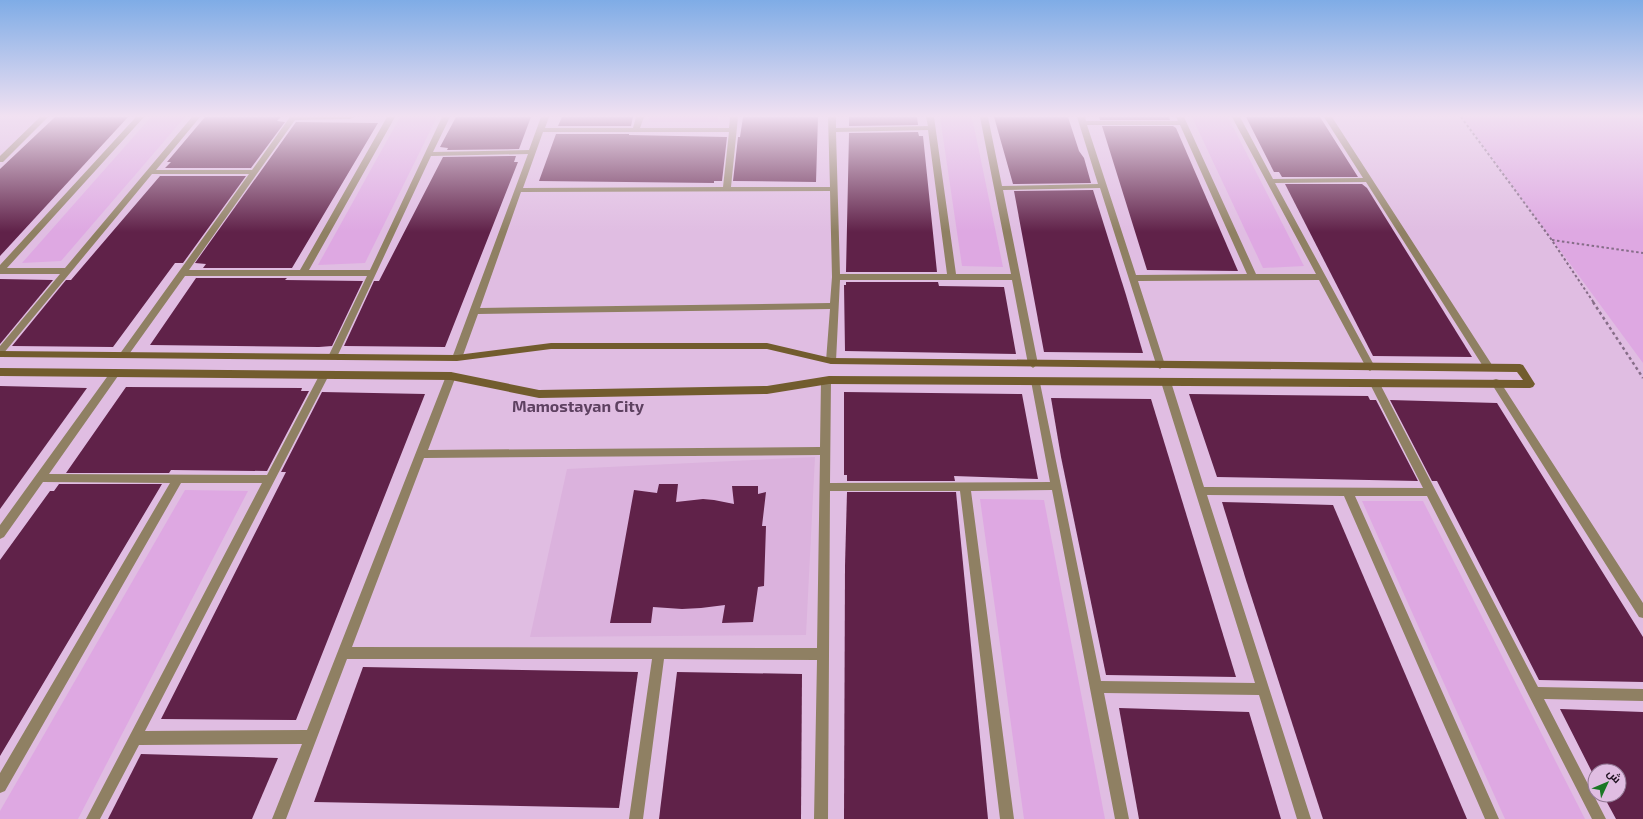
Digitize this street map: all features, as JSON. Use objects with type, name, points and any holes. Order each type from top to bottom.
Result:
[{"type":"street","points":[[0,270],[105,155]]},
{"type":"street","points":[[0,353],[164,155]]},
{"type":"street","points":[[124,355],[267,155]]},
{"type":"street","points":[[303,273],[369,155]]},
{"type":"street","points":[[332,357],[428,155]]},
{"type":"street","points":[[457,358],[531,155]]},
{"type":"street","points":[[727,190],[730,155]]},
{"type":"street","points":[[831,361],[836,277],[833,155]]},
{"type":"street","points":[[935,155],[952,277]]},
{"type":"street","points":[[992,155],[1033,364]]},
{"type":"street","points":[[1093,155],[1160,365]]},
{"type":"street","points":[[1198,155],[1253,278]]},
{"type":"street","points":[[1257,155],[1370,367]]},
{"type":"street","points":[[1352,155],[1489,368]]},
{"type":"street","points":[[150,172],[255,172]]},
{"type":"street","points":[[1270,180],[1368,180]]},
{"type":"street","points":[[998,188],[1103,186]]},
{"type":"street","points":[[518,190],[834,189]]},
{"type":"street","points":[[0,270],[67,271]]},
{"type":"street","points":[[183,273],[372,273]]},
{"type":"street","points":[[836,277],[1016,277]]},
{"type":"street","points":[[1132,278],[1322,277]]},
{"type":"street","points":[[475,311],[834,306]]},
{"type":"street","points":[[0,353],[457,358],[551,346],[767,346],[831,361],[1520,368],[1530,384],[826,380],[767,390],[539,394],[451,376],[0,372]]},
{"type":"street","points":[[398,375],[406,358]]},
{"type":"street","points":[[1098,364],[1103,382]]},
{"type":"street","points":[[0,534],[114,373]]},
{"type":"street","points":[[93,819],[324,375]]},
{"type":"street","points":[[279,819],[451,376]]},
{"type":"street","points":[[821,819],[826,380]]},
{"type":"street","points":[[1036,381],[1122,819]]},
{"type":"street","points":[[1166,382],[1304,819]]},
{"type":"street","points":[[1496,383],[1643,613]]},
{"type":"street","points":[[1375,384],[1599,819]]},
{"type":"street","points":[[421,454],[825,451]]},
{"type":"street","points":[[40,478],[269,479]]},
{"type":"street","points":[[0,786],[178,479]]},
{"type":"street","points":[[965,486],[1007,819]]},
{"type":"street","points":[[825,487],[1056,486]]},
{"type":"street","points":[[1201,491],[1430,492]]},
{"type":"street","points":[[1347,491],[1492,819]]},
{"type":"street","points":[[344,653],[823,654]]},
{"type":"street","points":[[636,819],[660,653]]},
{"type":"street","points":[[1096,687],[1263,689]]},
{"type":"street","points":[[1534,693],[1643,695]]},
{"type":"street","points":[[135,738],[311,736]]},
{"type":"path","points":[[1489,155],[1551,240],[1643,378]]},
{"type":"path","points":[[1551,240],[1643,253]]},
{"type":"shaded area","points":[[117,155],[152,155],[61,261],[22,263]]},
{"type":"shaded area","points":[[379,155],[418,155],[365,263],[318,265]]},
{"type":"shaded area","points":[[946,155],[980,155],[1003,267],[962,266]]},
{"type":"shaded area","points":[[1210,155],[1247,155],[1304,266],[1263,268]]},
{"type":"shaded area","points":[[1490,155],[1643,155],[1643,363]]},
{"type":"shaded area","points":[[815,457],[806,635],[530,637],[567,469]]},
{"type":"shaded area","points":[[185,490],[248,491],[78,819],[0,819],[0,811]]},
{"type":"shaded area","points":[[980,499],[1044,500],[1105,819],[1024,819]]},
{"type":"shaded area","points":[[1362,501],[1423,501],[1585,819],[1505,819]]},
{"type":"building","points":[[15,155],[93,155],[0,256],[0,169]]},
{"type":"building","points":[[173,155],[260,155],[251,168],[165,168],[171,162],[167,162]]},
{"type":"building","points":[[272,155],[359,155],[292,268],[203,268],[206,264],[195,263]]},
{"type":"building","points":[[548,155],[725,155],[722,181],[714,181],[714,183],[539,181]]},
{"type":"building","points":[[736,155],[817,155],[816,182],[733,181]]},
{"type":"building","points":[[849,155],[925,155],[937,272],[846,272]]},
{"type":"building","points":[[1005,155],[1082,155],[1091,183],[1013,184]]},
{"type":"building","points":[[1111,155],[1188,155],[1238,271],[1147,270]]},
{"type":"building","points":[[1265,155],[1344,155],[1358,177],[1282,177],[1279,172],[1274,172]]},
{"type":"building","points":[[516,156],[514,162],[518,162],[445,347],[344,346],[374,281],[379,281],[443,157]]},
{"type":"building","points":[[160,176],[246,176],[183,263],[175,263],[113,347],[12,346],[66,280],[71,280]]},
{"type":"building","points":[[1285,184],[1362,184],[1367,188],[1472,357],[1373,356]]},
{"type":"building","points":[[1093,190],[1143,353],[1044,352],[1014,191]]},
{"type":"building","points":[[196,278],[287,278],[285,280],[363,281],[332,346],[150,345]]},
{"type":"building","points":[[0,279],[53,280],[0,344]]},
{"type":"building","points":[[846,282],[938,282],[939,286],[1004,287],[1016,354],[845,351],[844,285],[846,285]]},
{"type":"building","points":[[0,386],[87,388],[0,509]]},
{"type":"building","points":[[126,387],[302,388],[301,391],[309,391],[267,471],[171,470],[169,473],[66,473]]},
{"type":"building","points":[[322,392],[425,394],[296,720],[161,719],[286,472],[281,472]]},
{"type":"building","points":[[844,392],[1022,394],[1038,479],[954,476],[955,481],[847,481],[847,475],[844,475]]},
{"type":"building","points":[[1189,394],[1368,396],[1370,400],[1376,400],[1418,481],[1217,477]]},
{"type":"building","points":[[1051,398],[1151,399],[1236,677],[1106,675],[1061,457]]},
{"type":"building","points":[[1390,400],[1497,403],[1643,637],[1643,682],[1539,680],[1437,481],[1432,481]]},
{"type":"building","points":[[59,484],[162,484],[0,756],[0,560],[50,491],[54,491]]},
{"type":"building","points":[[659,484],[678,484],[676,502],[703,499],[734,504],[732,486],[758,486],[758,494],[766,492],[762,526],[766,526],[764,586],[758,587],[753,622],[722,623],[725,605],[682,609],[653,607],[651,623],[610,623],[634,490],[657,493]]},
{"type":"building","points":[[847,492],[956,492],[988,819],[844,819],[845,566]]},
{"type":"building","points":[[1222,502],[1333,505],[1467,819],[1323,819]]},
{"type":"building","points":[[363,667],[638,672],[619,808],[314,802]]},
{"type":"building","points":[[677,672],[802,674],[801,819],[659,819]]},
{"type":"building","points":[[1119,708],[1249,712],[1281,819],[1139,819]]},
{"type":"building","points":[[1560,709],[1643,712],[1643,819],[1616,819],[1607,803],[1627,803],[1627,763],[1587,763]]},
{"type":"building","points":[[141,754],[278,758],[252,819],[108,819]]},
{"type":"district","name":"Mamostayan City","points":[[578,406]]}]
